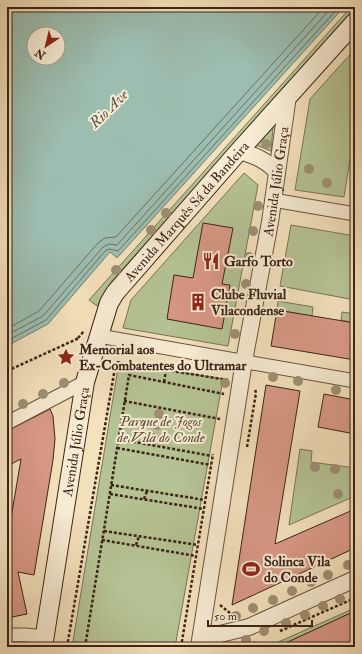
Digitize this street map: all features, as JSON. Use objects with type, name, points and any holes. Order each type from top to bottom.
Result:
[{"type":"main road","name":"Avenida Marquês Sá da Bandeira","points":[[100,332],[105,310],[115,293],[239,151],[355,22]]},
{"type":"main road","name":"Avenida Júlio Graça","points":[[44,642],[85,382],[100,332]]},
{"type":"street","name":"Avenida Júlio Graça","points":[[200,640],[244,361],[273,200],[288,96]]},
{"type":"street","points":[[239,151],[261,158],[277,172]]},
{"type":"street","points":[[273,200],[355,214]]},
{"type":"street","points":[[100,332],[244,361],[355,380]]},
{"type":"street","points":[[7,423],[85,382]]},
{"type":"street","points":[[200,640],[249,626],[355,579]]},
{"type":"street","points":[[7,635],[26,635],[44,642]]},
{"type":"path","points":[[7,371],[100,332]]},
{"type":"path","points":[[67,647],[116,362],[228,380]]},
{"type":"path","points":[[164,382],[166,370]]},
{"type":"path","points":[[85,647],[129,375],[224,393],[223,400]]},
{"type":"path","points":[[124,401],[220,419]]},
{"type":"path","points":[[218,427],[221,413]]},
{"type":"path","points":[[118,439],[212,456]]},
{"type":"path","points":[[117,448],[211,465]]},
{"type":"path","points":[[181,647],[214,449]]},
{"type":"path","points":[[111,485],[205,500]]},
{"type":"path","points":[[144,499],[147,491]]},
{"type":"path","points":[[110,494],[204,509]]},
{"type":"path","points":[[104,531],[198,545]]},
{"type":"path","points":[[136,545],[139,536]]},
{"type":"path","points":[[102,540],[196,556]]},
{"type":"path","points":[[277,632],[355,598]]},
{"type":"path","points":[[220,605],[231,614],[237,614]]},
{"type":"path","points":[[243,647],[263,638]]},
{"type":"green space","points":[[351,7],[355,7],[355,10],[111,282],[97,306],[89,300]]},
{"type":"green space","points":[[355,49],[355,128],[344,197],[295,190],[310,99]]},
{"type":"green space","points":[[273,127],[271,151],[256,145]]},
{"type":"green space","points":[[244,173],[258,185],[228,346],[123,328],[131,300]]},
{"type":"green space","points":[[291,225],[355,236],[355,300],[280,286]]},
{"type":"green space","points":[[278,301],[313,307],[312,316],[277,310]]},
{"type":"green space","points":[[342,312],[355,314],[355,323],[341,320]]},
{"type":"green space","name":"Parque de Jogos de Vila do Conde","points":[[119,362],[223,379],[175,647],[72,647]]},
{"type":"green space","points":[[300,449],[312,451],[311,462],[355,468],[355,496],[289,525]]},
{"type":"green space","points":[[355,608],[355,616],[353,612],[277,647],[267,647]]},
{"type":"water","name":"Rio Ave","points":[[7,7],[344,7],[117,258],[110,252],[48,324],[7,346]]},
{"type":"building","points":[[203,223],[233,228],[222,284],[230,285],[222,329],[167,319],[174,275],[193,278]]},
{"type":"building","points":[[277,310],[355,323],[355,360],[271,346]]},
{"type":"building","points":[[266,385],[300,391],[275,544],[355,509],[355,548],[232,605]]},
{"type":"building","points":[[324,394],[355,400],[355,434],[318,427]]},
{"type":"building","points":[[50,409],[53,416],[55,439],[53,460],[34,575],[18,572],[27,614],[7,618],[7,542],[21,459],[7,466],[7,431]]},
{"type":"building","points":[[355,611],[355,647],[277,647]]},
{"type":"place","name":"Garfo Torto","points":[[211,261]]},
{"type":"place","name":"Clube Fluvial Vilacondense","points":[[198,302]]},
{"type":"place","name":"Memorial aos Ex-Combatentes do Ultramar","points":[[66,357]]},
{"type":"place","name":"Solinca Vila do Conde","points":[[251,569]]}]
